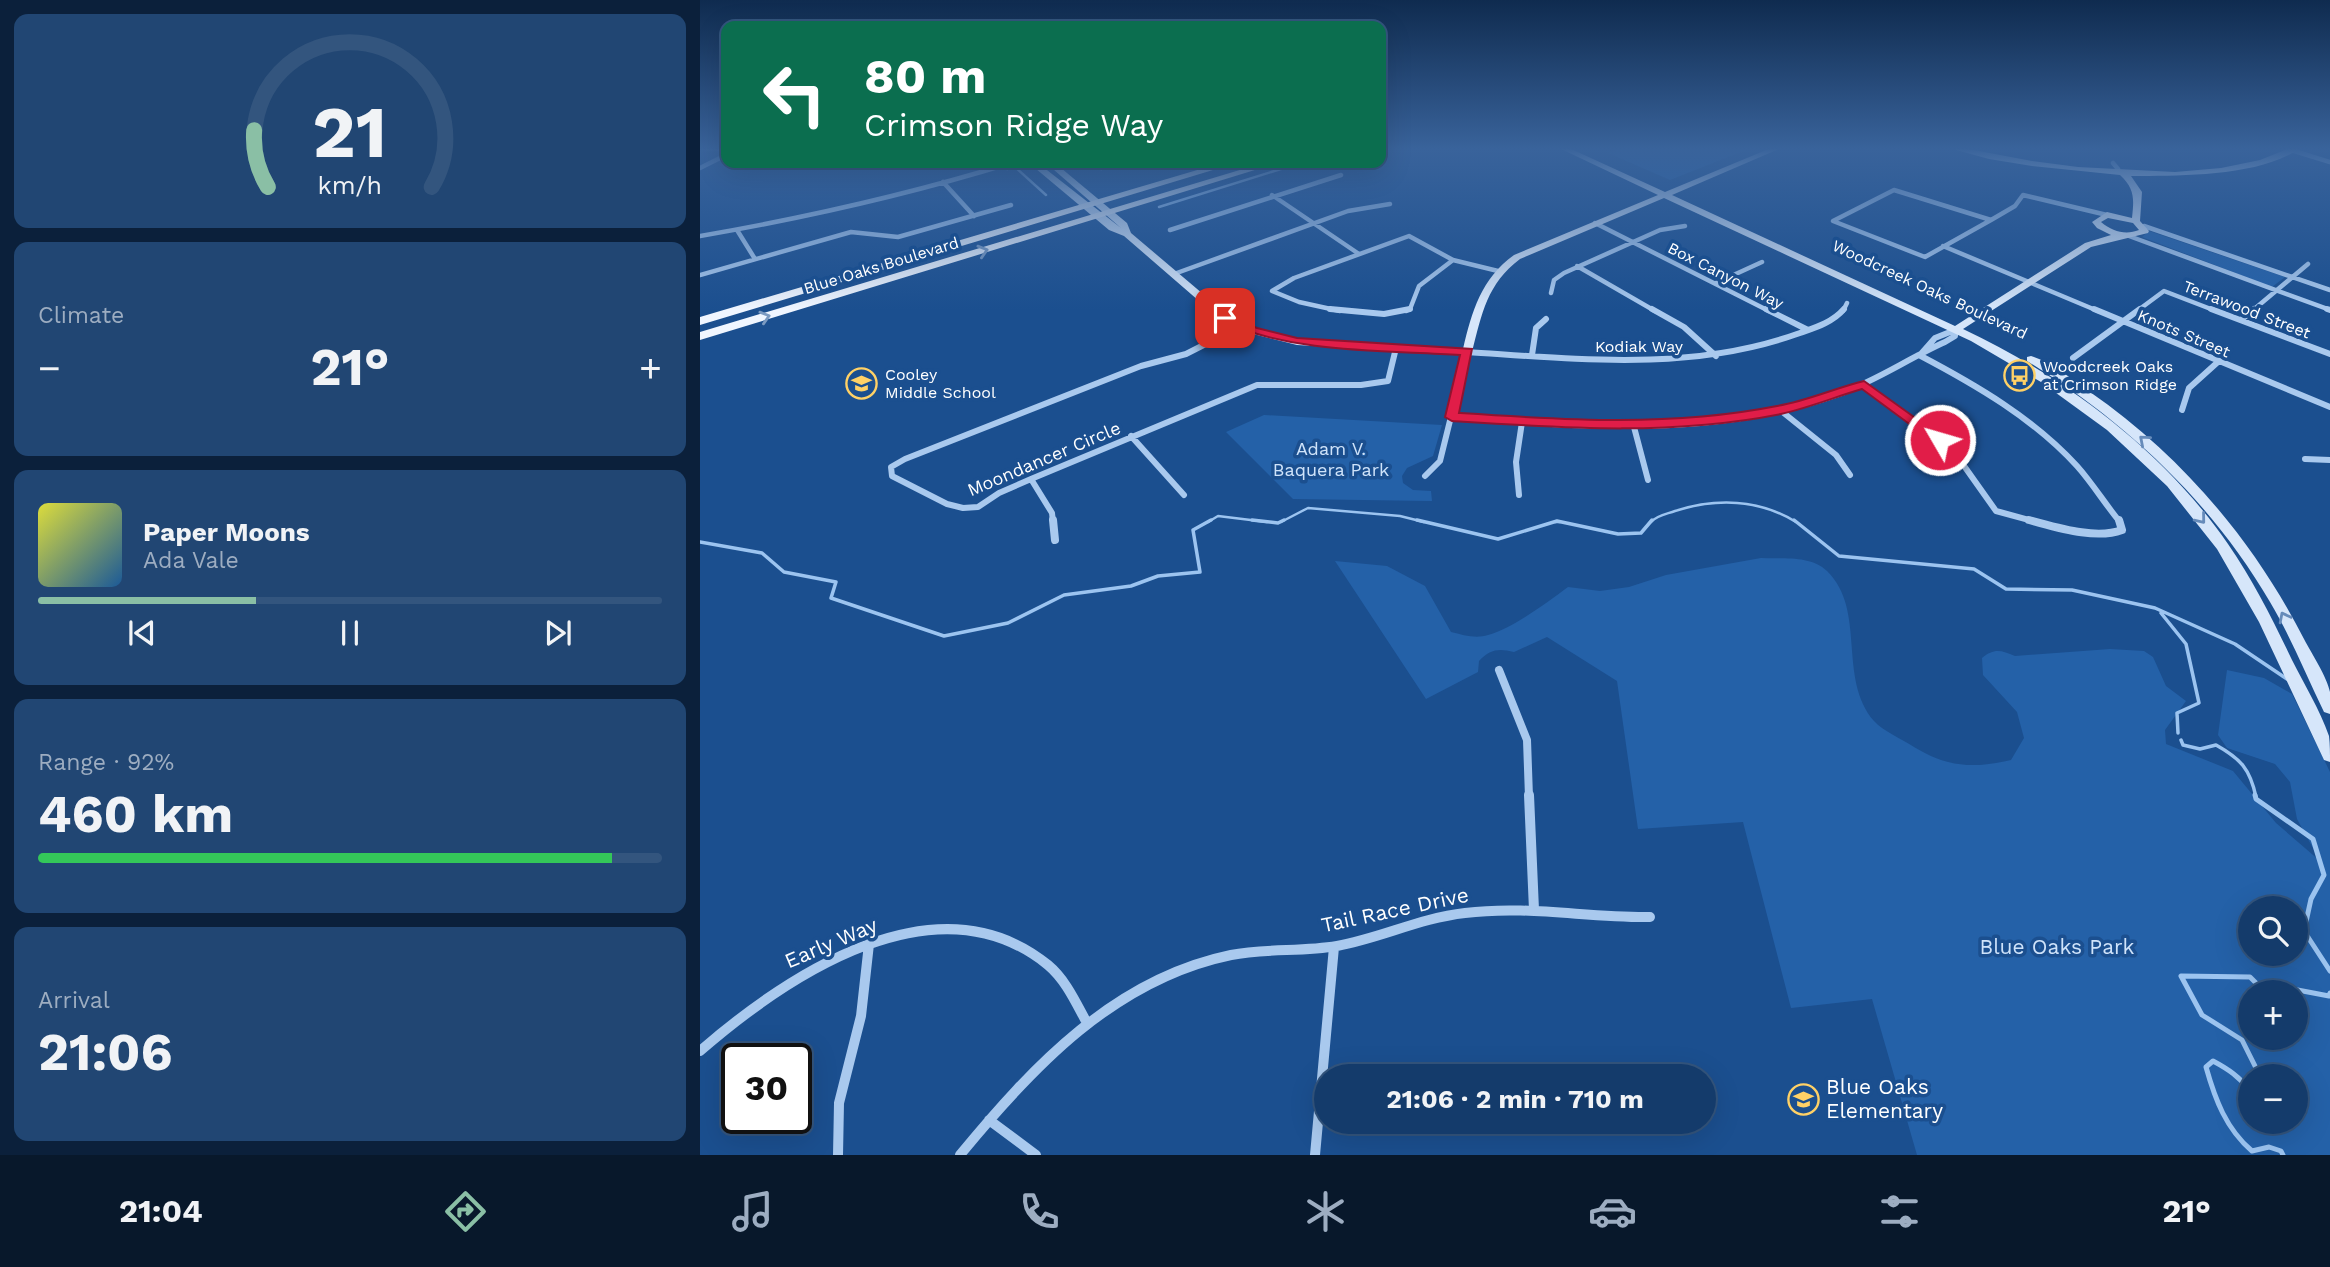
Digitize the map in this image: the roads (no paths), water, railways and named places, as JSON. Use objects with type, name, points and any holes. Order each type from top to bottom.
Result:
[{"type":"main road","name":"Blue Oaks Boulevard","points":[[700,336],[1120,202]]},
{"type":"main road","name":"Blue Oaks Boulevard","points":[[700,321],[1127,202]]},
{"type":"street","points":[[700,236],[858,202]]},
{"type":"street","points":[[961,202],[974,216]]},
{"type":"street","points":[[1085,202],[1097,210]]},
{"type":"street","points":[[1090,202],[1112,228],[1127,234],[1217,313],[1241,326],[1297,342],[1467,352]]},
{"type":"street","points":[[1170,230],[1252,202]]},
{"type":"street","points":[[1282,202],[1359,254]]},
{"type":"street","points":[[1425,476],[1440,461],[1482,294],[1498,271],[1530,249],[1644,202]]},
{"type":"street","name":"Woodcreek Oaks Boulevard","points":[[1688,202],[1959,327],[2066,380],[2128,427],[2184,477],[2244,550],[2276,600],[2330,707]]},
{"type":"street","points":[[1871,202],[1833,221],[1919,257],[2020,202]]},
{"type":"street","points":[[1939,202],[1991,220]]},
{"type":"street","points":[[2050,202],[2140,224],[2172,238],[2330,290]]},
{"type":"street","points":[[2095,242],[2098,224],[2110,215],[2126,213],[2133,206],[2133,202]]},
{"type":"street","points":[[1919,355],[1944,332],[1959,327],[2095,242],[2143,233],[2140,224],[2140,202]]},
{"type":"street","points":[[1174,274],[1313,223],[1360,208],[1390,204]]},
{"type":"street","points":[[700,275],[851,233],[865,230],[885,237],[898,237],[1011,205]]},
{"type":"street","points":[[2074,208],[2098,224],[2330,310]]},
{"type":"street","name":"Box Canyon Way","points":[[1595,223],[1808,330]]},
{"type":"street","points":[[1551,293],[1554,280],[1577,266],[1669,227],[1685,226]]},
{"type":"street","points":[[737,230],[755,259]]},
{"type":"street","points":[[1453,260],[1424,280],[1412,296],[1410,309],[1397,315],[1319,308],[1293,302],[1272,290],[1287,281],[1409,236],[1453,260],[1498,271]]},
{"type":"street","name":"Knots Street","points":[[1943,246],[2330,407]]},
{"type":"street","points":[[1716,283],[1762,262]]},
{"type":"street","points":[[2241,320],[2308,264]]},
{"type":"street","points":[[1577,266],[1684,327],[1716,356]]},
{"type":"street","name":"Terrawood Street","points":[[2123,321],[2164,291],[2330,354]]},
{"type":"street","name":"Kodiak Way","points":[[1467,352],[1621,361],[1716,356],[1763,346],[1808,330],[1841,313],[1847,303]]},
{"type":"street","points":[[1532,355],[1536,328],[1546,319]]},
{"type":"street","points":[[2073,358],[2123,321]]},
{"type":"street","name":"Moondancer Circle","points":[[1241,326],[1186,354],[1141,366],[891,467],[892,477],[947,504],[963,508],[978,507],[999,493],[1031,479],[1257,385],[1288,382],[1374,387],[1388,381],[1396,348]]},
{"type":"street","points":[[1452,417],[1634,427],[1706,422],[1780,410],[1864,385],[1942,344],[1955,336],[1959,327]]},
{"type":"street","name":"Woodcreek Oaks Boulevard","points":[[1959,327],[2060,389],[2146,458],[2190,504],[2224,549],[2330,755]]},
{"type":"street","points":[[1933,340],[1942,344]]},
{"type":"street","points":[[1864,385],[1957,456],[1996,511],[2067,530],[2114,533],[2122,530],[2122,524],[2098,492],[2049,439],[1984,390],[1919,355]]},
{"type":"street","points":[[2182,410],[2182,400],[2188,387],[2219,361]]},
{"type":"street","points":[[1780,410],[1801,430],[1839,457],[1850,475]]},
{"type":"street","points":[[1519,495],[1516,462],[1522,422]]},
{"type":"street","points":[[1634,427],[1648,480]]},
{"type":"street","points":[[1131,436],[1184,495]]},
{"type":"street","points":[[2305,458],[2330,460]]},
{"type":"street","points":[[1031,479],[1052,513],[1055,540]]},
{"type":"street","points":[[1499,670],[1527,740],[1534,910]]},
{"type":"street","name":"Tail Race Drive","points":[[960,1155],[1039,1064],[1087,1023],[1137,992],[1195,965],[1229,955],[1266,949],[1334,947],[1420,921],[1470,912],[1534,910],[1592,917],[1650,917]]},
{"type":"street","name":"Early Way","points":[[700,1051],[776,989],[822,962],[869,944],[919,932],[953,930],[982,933],[1014,943],[1048,965],[1087,1023]]},
{"type":"street","points":[[838,1155],[836,1113],[840,1084],[864,1001],[869,944]]},
{"type":"street","points":[[1315,1155],[1334,947]]},
{"type":"street","points":[[989,1120],[1036,1155]]},
{"type":"waterway","points":[[1159,207],[1175,202]]},
{"type":"waterway","points":[[1651,522],[1659,516],[1675,511],[1722,503],[1752,505],[1782,514],[1796,522]]},
{"type":"waterway","points":[[1281,522],[1308,508],[1400,516],[1424,522]]},
{"type":"waterway","points":[[1208,522],[1218,516],[1267,522]]},
{"type":"waterway","points":[[700,542],[762,553],[784,572],[836,582],[831,598],[944,636],[1008,623],[1064,595],[1131,586],[1158,576],[1200,572],[1193,530],[1211,520]]},
{"type":"waterway","points":[[1252,520],[1278,523],[1284,520]]},
{"type":"waterway","points":[[1417,520],[1498,539],[1557,521],[1618,534],[1641,533],[1652,520]]},
{"type":"waterway","points":[[1794,520],[1839,556],[1974,569],[2006,589],[2072,590],[2155,608],[2235,644],[2287,679]]},
{"type":"waterway","points":[[1555,522],[1560,522]]},
{"type":"waterway","points":[[2161,613],[2186,644],[2199,703],[2177,713],[2178,733]]},
{"type":"waterway","points":[[2181,740],[2183,745],[2200,749],[2216,745],[2232,755],[2247,772],[2256,797]]},
{"type":"waterway","points":[[2255,795],[2256,799],[2313,839],[2324,875],[2311,899],[2304,931],[2330,971]]},
{"type":"waterway","points":[[2238,1038],[2202,1015],[2181,976],[2250,977],[2253,980]]},
{"type":"waterway","points":[[2308,992],[2329,996],[2330,993]]},
{"type":"waterway","points":[[2247,1050],[2254,1064]]},
{"type":"waterway","points":[[2238,1078],[2213,1061],[2206,1067],[2213,1091],[2235,1133],[2252,1151],[2269,1147],[2281,1151],[2283,1155]]},
{"type":"place","name":"Woodcreek Oaks at Crimson Ridge","points":[[2020,375]]},
{"type":"place","name":"Cooley Middle School","points":[[862,383]]},
{"type":"place","name":"Blue Oaks Elementary","points":[[1803,1099]]},
{"type":"park label","name":"Adam V. Baquera Park","points":[[1331,459]]},
{"type":"park label","name":"Blue Oaks Park","points":[[2057,947]]}]
